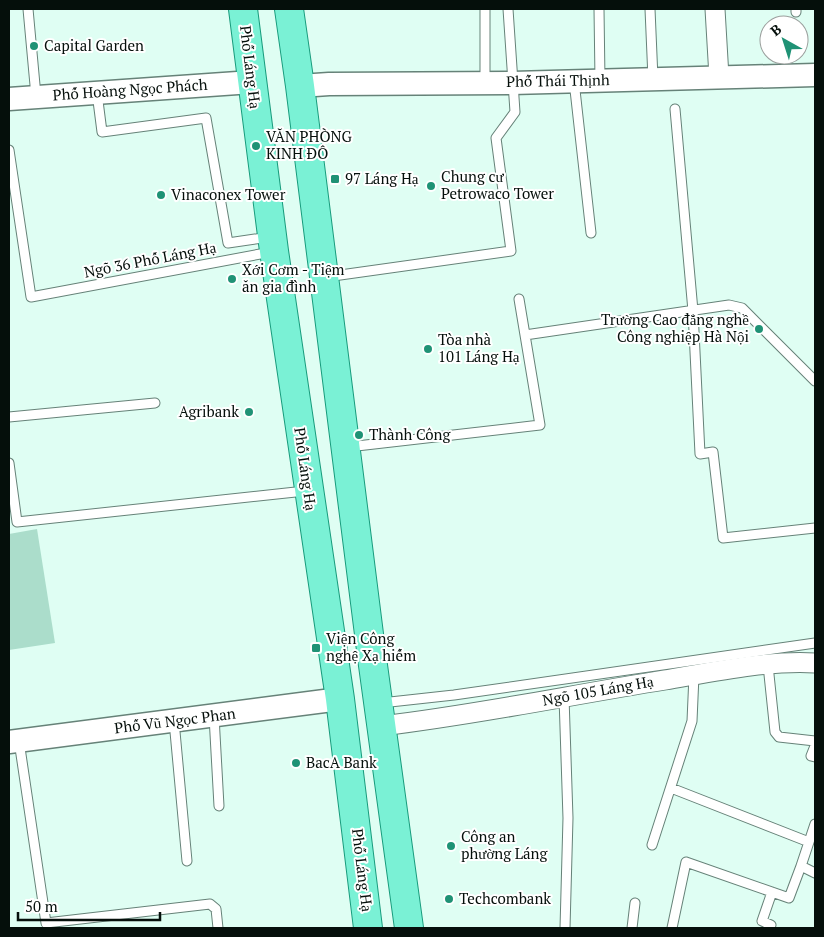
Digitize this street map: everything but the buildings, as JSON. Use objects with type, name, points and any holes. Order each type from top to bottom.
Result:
[{"type":"main road","name":"Phố Láng Hạ","points":[[243,9],[273,244],[340,699],[369,927]]},
{"type":"main road","points":[[289,9],[407,924]]},
{"type":"main road","points":[[300,436],[344,439]]},
{"type":"street","points":[[715,9],[719,77]]},
{"type":"street","name":"Phố Thái Thịnh","points":[[300,86],[329,84],[653,80],[815,75]]},
{"type":"street","name":"Phố Hoàng Ngọc Phách","points":[[9,99],[252,82]]},
{"type":"street","name":"Ngõ 105 Láng Hạ","points":[[380,715],[460,715],[694,675],[768,665],[815,663]]},
{"type":"street","name":"Phố Vũ Ngọc Phan","points":[[14,741],[340,699]]},
{"type":"lane","points":[[28,9],[36,97]]},
{"type":"lane","points":[[484,9],[485,83]]},
{"type":"lane","points":[[324,278],[511,251],[496,138],[515,112],[508,9]]},
{"type":"lane","points":[[599,9],[600,80]]},
{"type":"lane","points":[[650,9],[653,80]]},
{"type":"lane","points":[[574,81],[591,233]]},
{"type":"lane","points":[[96,93],[102,132],[206,118],[228,243],[273,244]]},
{"type":"lane","points":[[675,109],[693,311],[700,454],[713,452],[723,538],[815,528]]},
{"type":"lane","name":"Ngõ 36 Phố Láng Hạ","points":[[9,150],[31,297],[273,244]]},
{"type":"lane","points":[[344,439],[540,425],[519,299]]},
{"type":"lane","points":[[525,335],[730,305],[742,308],[815,381]]},
{"type":"lane","points":[[9,417],[155,403]]},
{"type":"lane","points":[[9,463],[17,522],[308,491]]},
{"type":"lane","points":[[380,715],[454,694],[815,643]]},
{"type":"lane","points":[[768,665],[775,732],[779,737],[815,741]]},
{"type":"lane","points":[[652,845],[692,721],[694,675]]},
{"type":"lane","points":[[564,696],[568,818],[564,928]]},
{"type":"lane","points":[[214,716],[218,806]]},
{"type":"lane","points":[[174,721],[187,861]]},
{"type":"lane","points":[[14,741],[46,924],[210,904],[216,909],[218,925]]},
{"type":"lane","points":[[815,746],[812,756],[815,757]]},
{"type":"lane","points":[[671,788],[809,842]]},
{"type":"lane","points":[[672,928],[686,862],[789,898],[815,824]]},
{"type":"lane","points":[[801,866],[815,873]]},
{"type":"lane","points":[[771,925],[762,921],[772,892]]},
{"type":"lane","points":[[632,928],[635,903]]},
{"type":"green space","points":[[37,529],[55,643],[9,650],[9,534]]},
{"type":"place","name":"Capital Garden","points":[[34,46]]},
{"type":"place","name":"VĂN PHÒNG KINH ĐÔ","points":[[256,146]]},
{"type":"place","name":"97 Láng Hạ","points":[[335,179]]},
{"type":"place","name":"Chung cư Petrowaco Tower","points":[[431,186]]},
{"type":"place","name":"Vinaconex Tower","points":[[161,195]]},
{"type":"place","name":"Xới Cơm - Tiệm ăn gia đình","points":[[232,279]]},
{"type":"place","name":"Trường Cao đẳng nghề Công nghiệp Hà Nội","points":[[759,329]]},
{"type":"place","name":"Tòa nhà 101 Láng Hạ","points":[[428,349]]},
{"type":"place","name":"Agribank","points":[[249,412]]},
{"type":"place","name":"Thành Công","points":[[359,435]]},
{"type":"place","name":"Viện Công nghệ Xạ hiếm","points":[[316,648]]},
{"type":"place","name":"BacA Bank","points":[[296,763]]},
{"type":"place","name":"Công an phường Láng","points":[[451,846]]},
{"type":"place","name":"Techcombank","points":[[449,899]]}]
